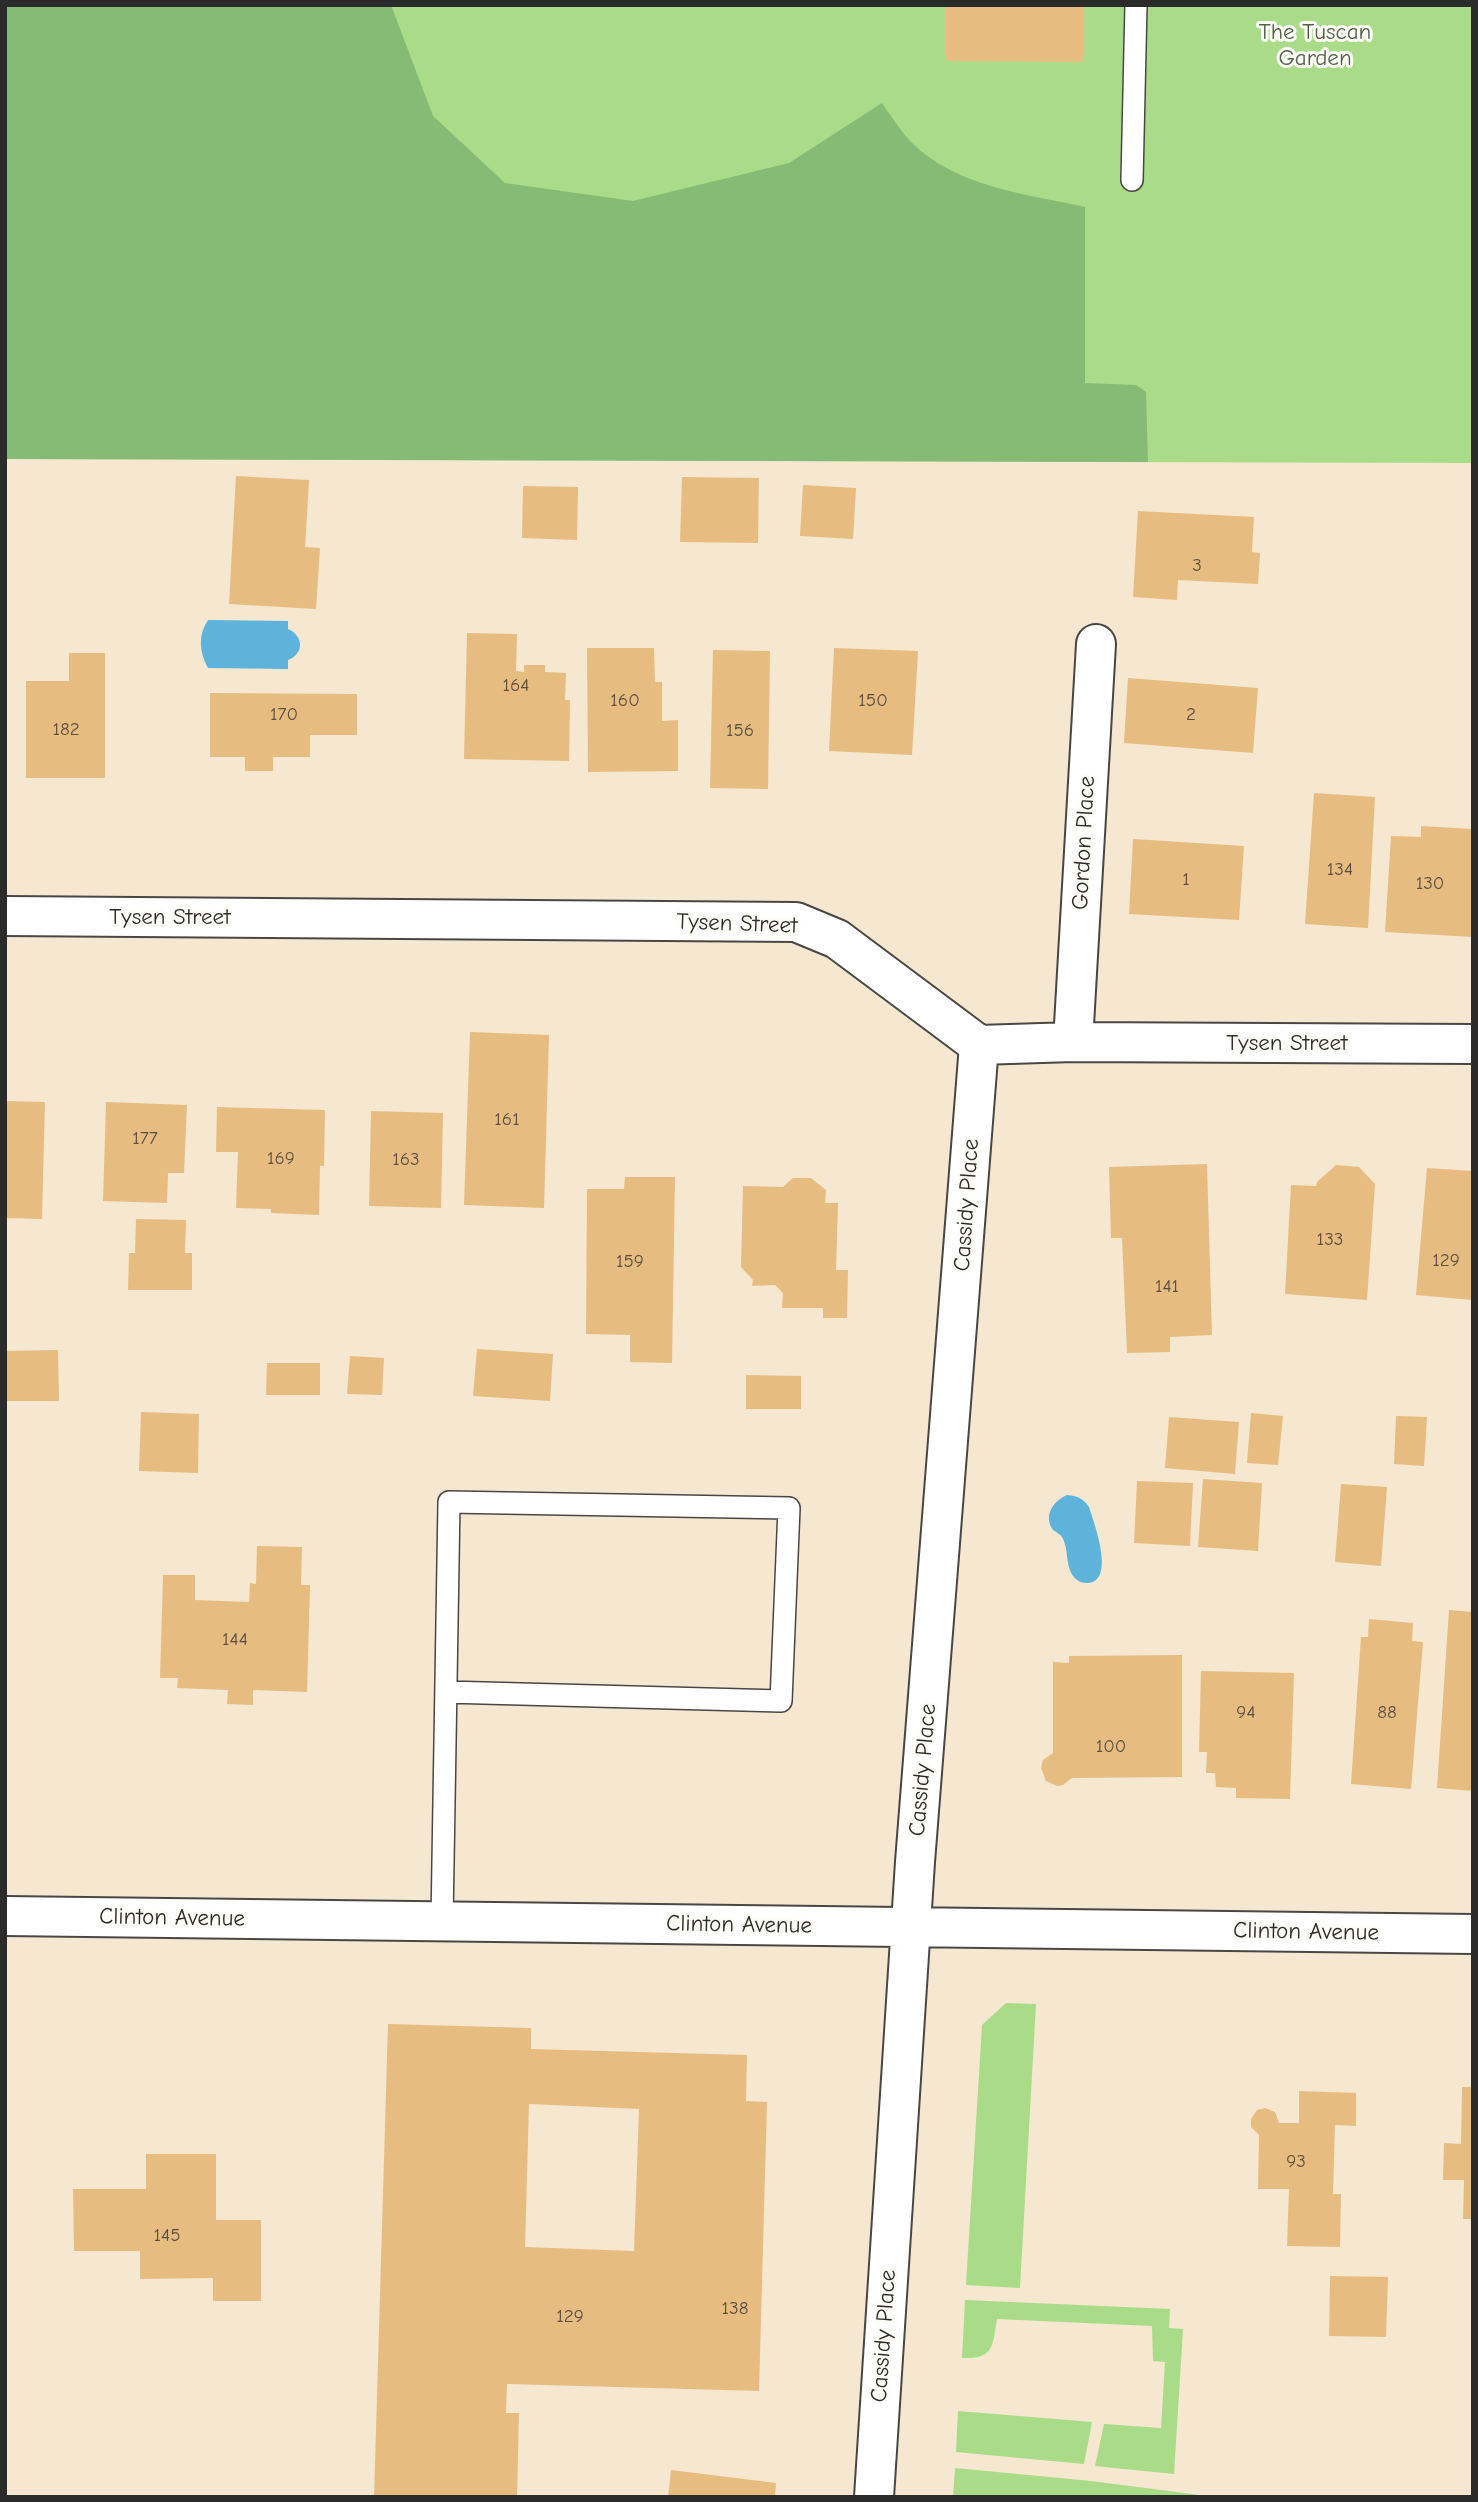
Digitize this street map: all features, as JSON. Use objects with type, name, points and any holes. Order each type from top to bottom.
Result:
[{"type":"street","name":"Gordon Place","points":[[1073,1042],[1096,644]]},
{"type":"street","name":"Tysen Street","points":[[5,916],[796,922],[837,939],[979,1045],[1073,1042],[1473,1044]]},
{"type":"street","name":"Cassidy Place","points":[[874,2497],[911,1927],[979,1045]]},
{"type":"street","name":"Clinton Avenue","points":[[5,1916],[1473,1934]]},
{"type":"lane","points":[[1132,180],[1136,5]]},
{"type":"lane","points":[[442,1922],[449,1502],[789,1508],[781,1701],[446,1692]]},
{"type":"green space","name":"The Tuscan Garden","points":[[5,5],[1473,5],[1473,463],[5,459]]},
{"type":"green space","points":[[5,5],[391,5],[433,116],[505,183],[633,201],[789,163],[882,103],[911,142],[949,169],[970,179],[1016,193],[1085,207],[1085,383],[1136,385],[1146,392],[1148,462],[5,459]]},
{"type":"green space","points":[[1006,2003],[1036,2004],[1020,2288],[966,2285],[982,2025]]},
{"type":"green space","points":[[965,2300],[1170,2309],[1169,2328],[1183,2329],[1174,2474],[1095,2466],[1104,2424],[1161,2428],[1165,2362],[1153,2361],[1152,2326],[997,2319],[990,2349],[981,2356],[962,2358]]},
{"type":"green space","points":[[958,2411],[1092,2422],[1084,2464],[956,2452]]},
{"type":"green space","points":[[955,2468],[1091,2481],[1215,2497],[953,2497]]},
{"type":"water","points":[[208,620],[288,621],[288,629],[299,640],[299,649],[297,654],[288,660],[288,669],[208,668],[201,644]]},
{"type":"water","points":[[1067,1495],[1080,1498],[1089,1507],[1101,1550],[1101,1573],[1096,1580],[1088,1583],[1079,1581],[1071,1573],[1064,1541],[1050,1525],[1051,1510]]},
{"type":"building","points":[[946,5],[1083,5],[1083,62],[946,61]]},
{"type":"building","points":[[236,476],[309,480],[305,547],[320,548],[316,609],[229,604]]},
{"type":"building","points":[[682,477],[759,478],[758,543],[680,542]]},
{"type":"building","points":[[803,485],[856,488],[853,539],[800,536]]},
{"type":"building","points":[[523,486],[578,487],[577,540],[522,538]]},
{"type":"building","points":[[1138,511],[1254,517],[1252,552],[1260,553],[1258,584],[1178,580],[1177,600],[1133,597]]},
{"type":"building","points":[[467,633],[517,634],[516,671],[524,672],[524,665],[545,665],[545,672],[566,673],[565,700],[570,700],[569,761],[464,759]]},
{"type":"building","points":[[587,648],[654,648],[655,682],[662,682],[662,721],[678,720],[678,771],[588,772]]},
{"type":"building","points":[[834,648],[918,651],[912,755],[829,751]]},
{"type":"building","points":[[713,650],[770,651],[768,789],[710,788]]},
{"type":"building","points":[[69,653],[105,653],[105,778],[26,778],[26,681],[69,681]]},
{"type":"building","points":[[1128,678],[1258,688],[1253,753],[1124,743]]},
{"type":"building","points":[[210,693],[357,694],[357,735],[310,735],[310,757],[273,757],[273,771],[245,771],[245,757],[210,757]]},
{"type":"building","points":[[1314,793],[1375,797],[1368,928],[1305,924]]},
{"type":"building","points":[[1421,826],[1473,829],[1473,937],[1385,932],[1391,836],[1421,837]]},
{"type":"building","points":[[1133,839],[1244,846],[1239,920],[1129,914]]},
{"type":"building","points":[[470,1032],[549,1035],[544,1208],[464,1205]]},
{"type":"building","points":[[5,1101],[45,1102],[42,1219],[5,1218]]},
{"type":"building","points":[[106,1102],[187,1105],[184,1173],[168,1173],[167,1203],[103,1201]]},
{"type":"building","points":[[217,1107],[325,1110],[324,1166],[320,1166],[319,1215],[236,1208],[238,1152],[216,1152]]},
{"type":"building","points":[[371,1111],[443,1113],[441,1208],[369,1206]]},
{"type":"building","points":[[1207,1164],[1212,1335],[1170,1337],[1170,1352],[1127,1353],[1122,1238],[1111,1238],[1109,1167]]},
{"type":"building","points":[[1336,1165],[1359,1167],[1375,1184],[1367,1300],[1285,1294],[1291,1185],[1316,1186]]},
{"type":"building","points":[[1427,1168],[1473,1171],[1473,1300],[1416,1295]]},
{"type":"building","points":[[625,1177],[675,1177],[672,1363],[630,1362],[630,1335],[586,1334],[587,1189],[624,1189]]},
{"type":"building","points":[[793,1178],[811,1178],[826,1190],[825,1203],[838,1203],[836,1270],[848,1270],[847,1318],[823,1318],[823,1308],[782,1308],[783,1293],[775,1285],[752,1286],[753,1280],[741,1267],[743,1186],[783,1187]]},
{"type":"building","points":[[136,1219],[186,1220],[185,1253],[192,1253],[192,1290],[128,1290],[129,1253],[135,1253]]},
{"type":"building","points":[[477,1349],[553,1354],[550,1401],[473,1396]]},
{"type":"building","points":[[58,1350],[59,1401],[6,1401],[5,1351]]},
{"type":"building","points":[[350,1356],[384,1358],[382,1395],[347,1394]]},
{"type":"building","points":[[267,1363],[320,1363],[320,1395],[266,1395]]},
{"type":"building","points":[[746,1375],[801,1376],[801,1409],[746,1409]]},
{"type":"building","points":[[141,1412],[199,1414],[198,1473],[139,1471]]},
{"type":"building","points":[[1251,1413],[1283,1416],[1278,1465],[1247,1463]]},
{"type":"building","points":[[1396,1416],[1427,1417],[1424,1466],[1394,1464]]},
{"type":"building","points":[[1169,1417],[1239,1422],[1235,1474],[1165,1468]]},
{"type":"building","points":[[1203,1479],[1262,1483],[1258,1551],[1198,1547]]},
{"type":"building","points":[[1137,1481],[1193,1483],[1190,1546],[1134,1543]]},
{"type":"building","points":[[1341,1484],[1387,1487],[1381,1566],[1335,1562]]},
{"type":"building","points":[[257,1546],[302,1547],[301,1585],[310,1585],[307,1692],[253,1690],[253,1705],[227,1704],[228,1690],[177,1688],[178,1678],[160,1678],[163,1575],[195,1575],[195,1600],[249,1602],[250,1583],[256,1584]]},
{"type":"building","points":[[1449,1610],[1473,1612],[1473,1791],[1437,1788]]},
{"type":"building","points":[[1369,1619],[1413,1623],[1412,1641],[1423,1642],[1411,1789],[1351,1784],[1361,1637],[1368,1637]]},
{"type":"building","points":[[1182,1655],[1182,1777],[1072,1778],[1057,1786],[1046,1781],[1041,1768],[1043,1760],[1053,1753],[1053,1662],[1069,1663],[1069,1656]]},
{"type":"building","points":[[1201,1671],[1294,1673],[1290,1799],[1236,1798],[1236,1788],[1216,1787],[1215,1773],[1206,1773],[1207,1752],[1199,1752]]},
{"type":"building","points":[[388,2024],[531,2028],[531,2049],[747,2055],[746,2101],[767,2102],[759,2391],[507,2384],[506,2413],[519,2413],[517,2497],[374,2497]],"holes":[[[529,2104],[639,2109],[634,2251],[525,2247]]]},
{"type":"building","points":[[1462,2087],[1473,2087],[1473,2219],[1463,2219],[1464,2180],[1443,2180],[1444,2143],[1461,2144]]},
{"type":"building","points":[[1299,2091],[1356,2093],[1356,2126],[1335,2125],[1333,2194],[1341,2194],[1340,2247],[1287,2246],[1289,2189],[1258,2189],[1259,2135],[1251,2127],[1251,2119],[1257,2110],[1265,2108],[1275,2112],[1279,2123],[1299,2123]]},
{"type":"building","points":[[146,2154],[216,2154],[216,2220],[261,2220],[261,2301],[213,2301],[213,2278],[140,2279],[140,2251],[74,2251],[73,2189],[146,2189]]},
{"type":"building","points":[[1330,2276],[1388,2277],[1386,2337],[1329,2336]]},
{"type":"building","points":[[671,2470],[776,2483],[775,2497],[668,2497]]}]
